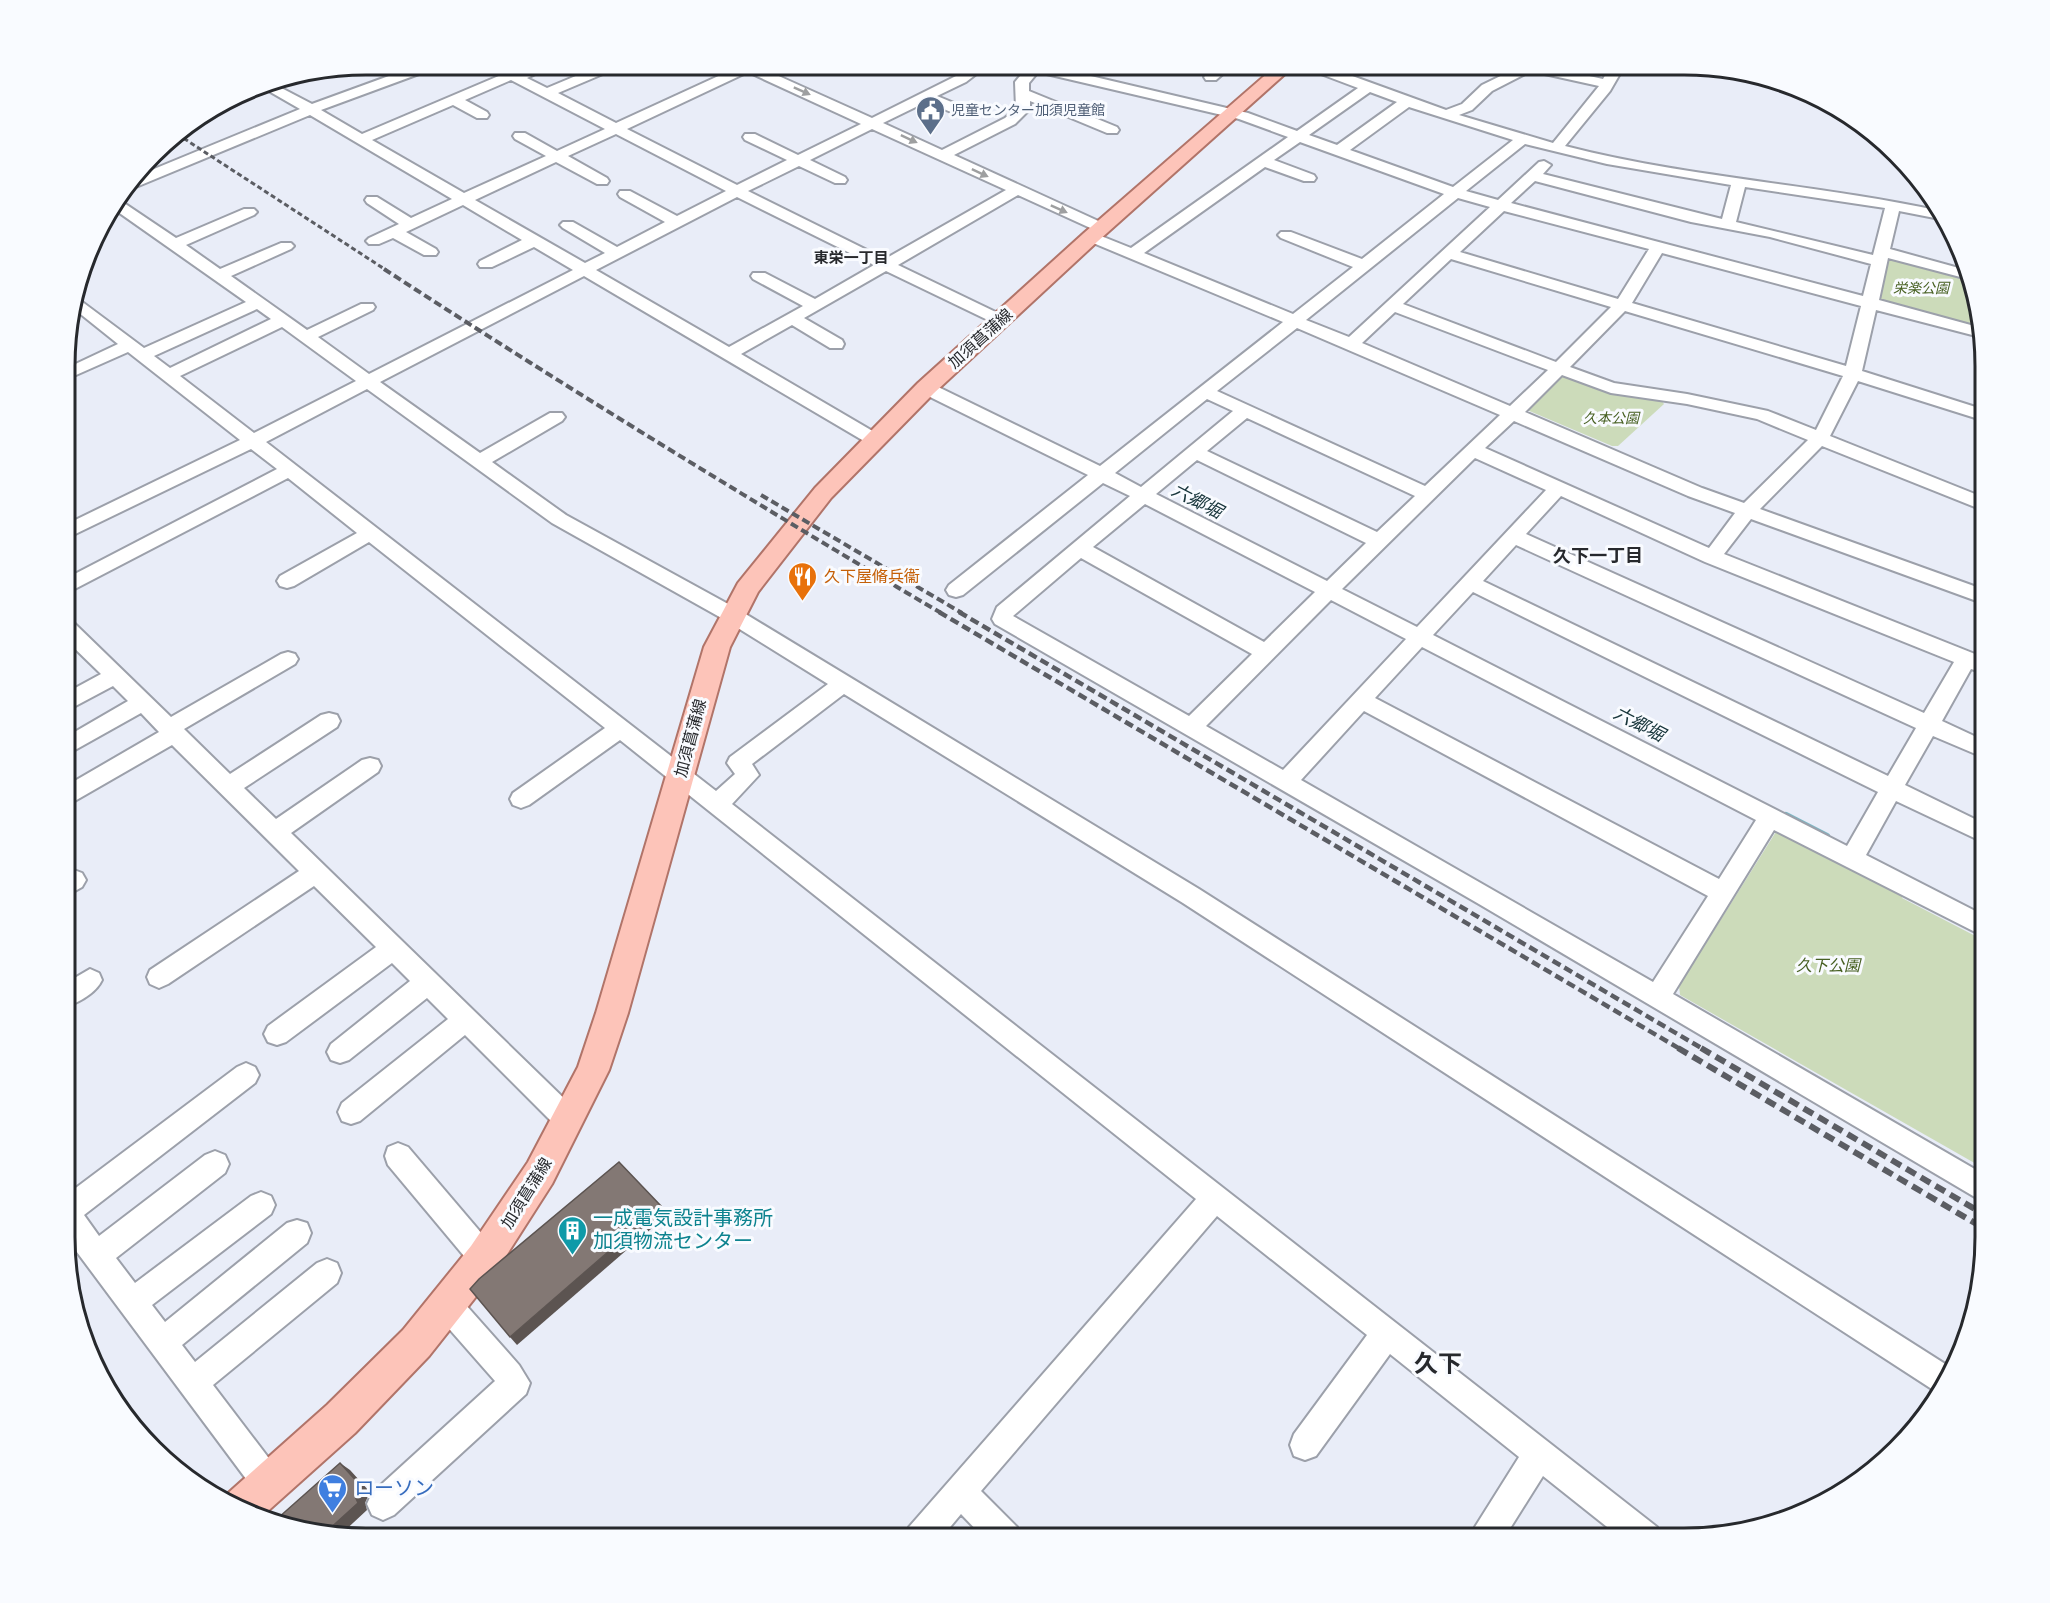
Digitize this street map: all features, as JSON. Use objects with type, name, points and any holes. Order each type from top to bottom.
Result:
[{"type":"main road","name":"加須菖蒲線","points":[[247,1503],[379,1383],[416,1343],[484,1258],[540,1173],[592,1070],[612,1013],[707,678],[732,615],[767,561],[795,527],[926,388],[1096,233],[1276,75]]},
{"type":"street","points":[[143,179],[402,75]]},
{"type":"street","points":[[547,93],[589,75]]},
{"type":"street","points":[[374,241],[727,75]]},
{"type":"street","points":[[766,75],[1017,190],[1132,254],[1351,344],[1746,512],[1975,593]]},
{"type":"street","points":[[75,528],[253,441],[967,75]]},
{"type":"street","points":[[943,155],[1010,121],[1023,109],[1022,82],[1027,75]]},
{"type":"street","points":[[1071,75],[1233,113],[1455,193],[1500,206],[1973,330]]},
{"type":"street","points":[[1336,75],[1522,140],[1558,149],[1609,160],[1893,204],[1932,214]]},
{"type":"street","points":[[1448,114],[1467,107],[1487,88],[1509,75]]},
{"type":"street","points":[[1566,75],[1607,84]]},
{"type":"street","points":[[1351,344],[1533,176],[1558,149],[1612,75]]},
{"type":"street","points":[[362,139],[514,76],[737,191],[1000,320]]},
{"type":"street","points":[[1132,254],[1368,87]]},
{"type":"street","points":[[275,89],[875,440]]},
{"type":"street","points":[[1022,93],[1112,130]]},
{"type":"street","points":[[926,97],[962,111]]},
{"type":"street","points":[[454,100],[482,115]]},
{"type":"street","points":[[1339,151],[1408,101]]},
{"type":"street","points":[[520,136],[602,181]]},
{"type":"street","points":[[750,137],[840,180]]},
{"type":"street","points":[[956,590],[1522,140]]},
{"type":"street","points":[[1263,161],[1309,178]]},
{"type":"street","points":[[1533,176],[1728,225],[1960,274]]},
{"type":"street","points":[[1728,225],[1738,181]]},
{"type":"street","points":[[728,355],[1017,190]]},
{"type":"street","points":[[625,194],[677,222]]},
{"type":"street","points":[[372,200],[410,224]]},
{"type":"street","points":[[1712,557],[1746,512],[1821,437],[1853,374],[1893,204]]},
{"type":"street","points":[[122,208],[283,320],[559,519],[732,615],[1244,929],[1939,1377]]},
{"type":"street","points":[[173,245],[249,212]]},
{"type":"street","points":[[568,225],[618,254]]},
{"type":"street","points":[[394,232],[430,252]]},
{"type":"street","points":[[1286,236],[1363,266]]},
{"type":"street","points":[[486,264],[533,241]]},
{"type":"street","points":[[218,276],[286,246]]},
{"type":"street","points":[[1191,728],[1622,305],[1657,248]]},
{"type":"street","points":[[1447,253],[1853,374],[1975,413]]},
{"type":"street","points":[[759,276],[814,305]]},
{"type":"street","points":[[75,371],[257,303]]},
{"type":"street","points":[[1391,305],[1620,390],[1751,411],[1821,437],[1975,501]]},
{"type":"street","points":[[81,307],[717,804],[1632,1528]]},
{"type":"street","points":[[305,337],[367,307]]},
{"type":"street","points":[[792,318],[836,344]]},
{"type":"street","points":[[168,375],[283,320]]},
{"type":"street","points":[[926,388],[1103,475],[1975,922]]},
{"type":"street","points":[[1205,392],[1427,494]]},
{"type":"street","points":[[1245,410],[1004,612],[1002,619],[1975,1184]]},
{"type":"street","points":[[478,462],[556,417]]},
{"type":"street","points":[[1473,450],[1712,557],[1975,662]]},
{"type":"street","points":[[1195,452],[1381,542]]},
{"type":"street","points":[[75,582],[290,470]]},
{"type":"street","points":[[1286,782],[1558,488]]},
{"type":"street","points":[[288,581],[371,533]]},
{"type":"street","points":[[1513,536],[1975,745]]},
{"type":"street","points":[[1081,549],[1267,653]]},
{"type":"street","points":[[1469,582],[1975,829]]},
{"type":"street","points":[[75,636],[568,1120]]},
{"type":"street","points":[[75,791],[288,659]]},
{"type":"street","points":[[1852,858],[1930,724],[1975,663]]},
{"type":"street","points":[[75,698],[116,675]]},
{"type":"street","points":[[717,804],[748,775],[738,763],[842,684]]},
{"type":"street","points":[[1361,700],[1723,892]]},
{"type":"street","points":[[75,742],[143,702]]},
{"type":"street","points":[[229,786],[329,721]]},
{"type":"street","points":[[521,799],[620,728]]},
{"type":"street","points":[[275,832],[370,766]]},
{"type":"street","points":[[1657,998],[1771,816]]},
{"type":"street","points":[[159,977],[316,872]]},
{"type":"street","points":[[276,1034],[393,948]]},
{"type":"street","points":[[75,990],[90,980]]},
{"type":"street","points":[[340,1052],[428,982]]},
{"type":"street","points":[[351,1112],[466,1019]]},
{"type":"street","points":[[75,1205],[246,1075]]},
{"type":"street","points":[[398,1156],[484,1258]]},
{"type":"street","points":[[97,1255],[215,1164]]},
{"type":"street","points":[[930,1528],[1214,1198]]},
{"type":"street","points":[[132,1303],[261,1204]]},
{"type":"street","points":[[75,1226],[269,1484]]},
{"type":"street","points":[[162,1343],[297,1233]]},
{"type":"street","points":[[192,1383],[327,1273]]},
{"type":"street","points":[[383,1504],[512,1379],[447,1305]]},
{"type":"street","points":[[1305,1445],[1386,1334]]},
{"type":"street","points":[[1492,1528],[1539,1454]]},
{"type":"street","points":[[961,1491],[996,1528]]},
{"type":"green space","name":"栄楽公園","points":[[1895,258],[1961,276],[1972,324],[1879,298],[1888,259]]},
{"type":"green space","name":"久本公園","points":[[1558,375],[1661,400],[1664,404],[1618,446],[1612,446],[1527,410],[1526,406]]},
{"type":"green space","name":"久下公園","points":[[1779,827],[1905,892],[1902,898],[1975,936],[1975,1163],[1680,995],[1679,986]]},
{"type":"building","name":"一成電気設計事務所 加須物流センター","points":[[619,1162],[661,1206],[510,1337],[470,1289]]},
{"type":"building","points":[[340,1463],[360,1485],[355,1496],[358,1503],[332,1526],[281,1515]]},
{"type":"waterway","name":"六郷堀","points":[[1786,815],[1827,836]]},
{"type":"railway","points":[[184,139],[386,270]]},
{"type":"railway","points":[[384,269],[661,444],[941,613]]},
{"type":"railway","points":[[761,495],[962,613]]},
{"type":"railway","points":[[939,612],[1680,1049]]},
{"type":"railway","points":[[959,612],[1703,1049]]},
{"type":"railway","points":[[1678,1048],[1975,1223]]},
{"type":"railway","points":[[1701,1048],[1975,1209]]},
{"type":"place","name":"児童センター加須児童館","points":[[930,136]]},
{"type":"place","name":"久下屋脩兵衞","points":[[803,602]]},
{"type":"place","name":"一成電気設計事務所 加須物流センター","points":[[572,1256]]},
{"type":"place","name":"ローソン","points":[[333,1514]]},
{"type":"district","name":"東栄一丁目","points":[[851,258]]},
{"type":"district","name":"久下一丁目","points":[[1598,556]]},
{"type":"district","name":"久下","points":[[1438,1364]]}]
